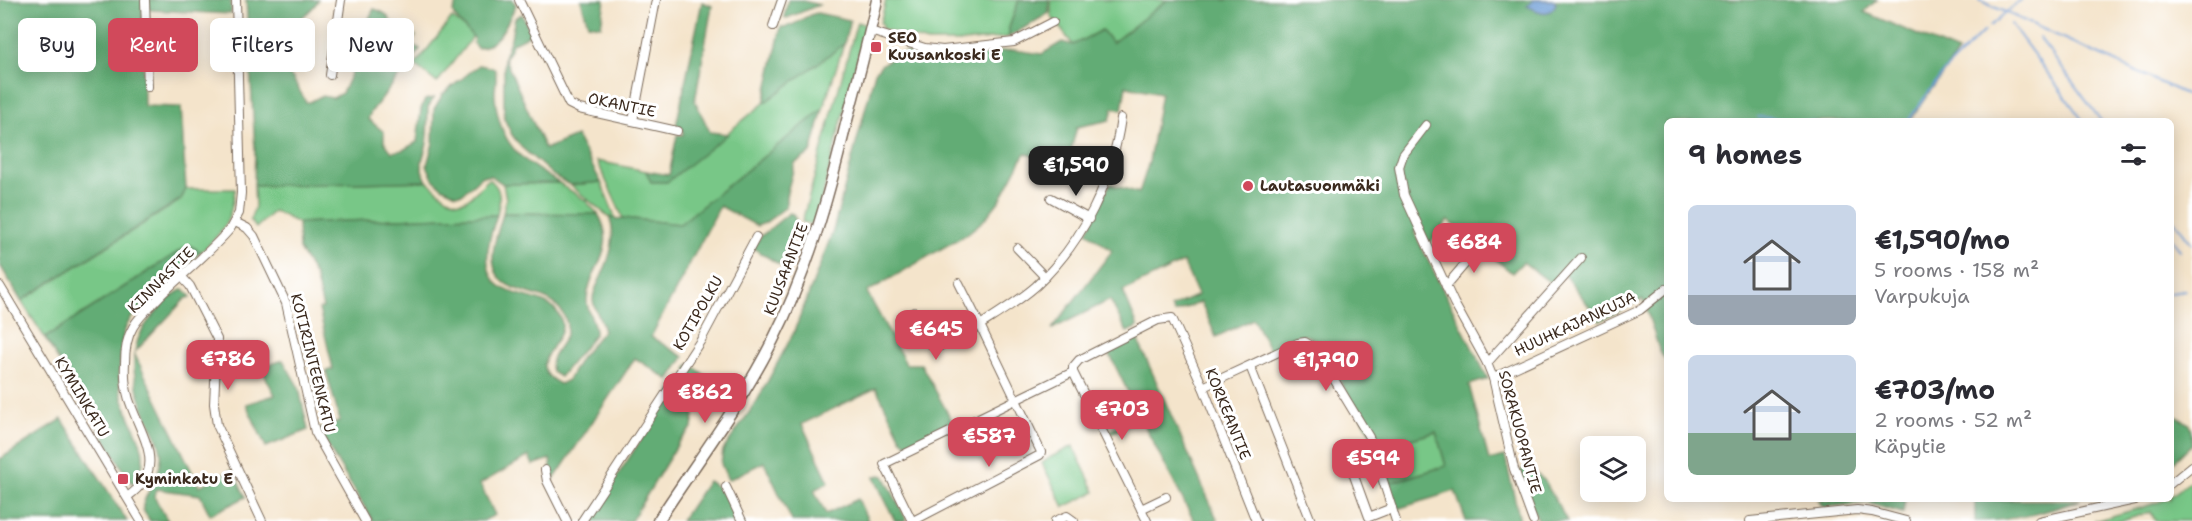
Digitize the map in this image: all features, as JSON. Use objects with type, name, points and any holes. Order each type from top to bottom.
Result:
[{"type":"main road","name":"KUUSAANTIE","points":[[658,521],[744,393],[774,340],[807,265],[830,189],[877,0]]},
{"type":"street","points":[[145,0],[148,87]]},
{"type":"street","points":[[236,0],[242,193],[236,222]]},
{"type":"street","points":[[330,75],[341,0]]},
{"type":"street","name":"OKANTIE","points":[[519,0],[569,104],[579,109],[677,131]]},
{"type":"street","points":[[633,121],[656,0]]},
{"type":"street","points":[[772,26],[782,0]]},
{"type":"street","points":[[870,31],[925,48],[943,50],[1014,42],[1053,22]]},
{"type":"street","points":[[914,312],[932,345],[936,348],[980,325],[1022,297],[1045,277],[1076,240],[1089,219],[1106,182],[1121,118]]},
{"type":"street","name":"SORAKUOPANTIE","points":[[1426,125],[1403,155],[1400,167],[1407,205],[1487,363],[1514,469],[1533,521]]},
{"type":"street","points":[[1051,198],[1089,219]]},
{"type":"street","name":"KINNASTIE","points":[[127,497],[142,483],[150,463],[145,435],[132,410],[125,387],[126,348],[130,333],[138,320],[236,222]]},
{"type":"street","name":"KOTIRINTEENKATU","points":[[236,222],[247,228],[254,236],[283,295],[315,432],[365,521]]},
{"type":"street","name":"KOTIPOLKU","points":[[582,521],[701,340],[756,237]]},
{"type":"street","points":[[1446,286],[1482,244]]},
{"type":"street","points":[[1017,248],[1045,277]]},
{"type":"street","points":[[1487,363],[1581,258]]},
{"type":"street","points":[[181,276],[190,286],[217,339],[214,404],[217,424],[262,521]]},
{"type":"street","points":[[959,283],[980,325],[1015,399],[1041,452],[1038,458],[912,521],[884,464],[1015,399],[1073,372],[1147,521]]},
{"type":"street","name":"KYMINKATU","points":[[0,286],[141,521]]},
{"type":"street","name":"HUUHKAJANKUJA","points":[[1492,378],[1640,310],[1664,292]]},
{"type":"street","name":"KORKEANTIE","points":[[1073,372],[1073,367],[1079,360],[1158,320],[1172,318],[1203,387],[1256,521]]},
{"type":"street","points":[[1203,387],[1298,343],[1305,342],[1315,348],[1369,437],[1396,521]]},
{"type":"street","points":[[1250,366],[1311,521]]},
{"type":"street","points":[[2174,481],[2192,466]]},
{"type":"street","points":[[545,470],[547,481],[567,521]]},
{"type":"street","points":[[1353,473],[1369,517],[1392,508]]},
{"type":"street","points":[[726,487],[742,521]]},
{"type":"street","points":[[1141,508],[1166,497]]},
{"type":"street","points":[[2039,521],[2126,502]]},
{"type":"street","points":[[1750,521],[1809,518],[1857,510],[1905,521]]},
{"type":"street","points":[[1055,521],[1067,516],[1074,521]]},
{"type":"green space","points":[[0,0],[142,0],[142,18],[108,18],[108,72],[143,72],[144,106],[181,107],[186,189],[181,199],[21,301],[0,265]]},
{"type":"green space","points":[[149,0],[231,0],[231,14],[149,10]]},
{"type":"green space","points":[[246,0],[318,0],[312,9],[301,18],[247,18]]},
{"type":"green space","points":[[459,0],[513,0],[516,5],[506,26],[497,38],[477,48],[473,43],[474,38],[454,16],[453,11]]},
{"type":"green space","points":[[581,0],[605,0],[601,26],[588,24]]},
{"type":"green space","points":[[788,0],[800,0],[819,5],[787,18],[784,17]]},
{"type":"green space","points":[[886,0],[1019,0],[1009,28],[1009,37],[963,42],[927,42],[882,29],[880,23]]},
{"type":"green space","points":[[1019,0],[1049,0],[1049,13],[1009,37],[1009,28]]},
{"type":"green space","points":[[1051,0],[1167,0],[1112,43],[1102,30],[1073,45],[1051,16]]},
{"type":"green space","points":[[1167,0],[1877,0],[1864,12],[1958,52],[1911,118],[1664,118],[1664,358],[1643,299],[1600,321],[1564,273],[1552,284],[1523,262],[1512,273],[1448,220],[1429,245],[1422,229],[1414,232],[1488,379],[1469,385],[1489,460],[1505,456],[1520,521],[1466,521],[1455,491],[1397,509],[1388,483],[1446,466],[1436,432],[1379,448],[1317,341],[1311,337],[1299,335],[1293,337],[1270,351],[1253,319],[1216,337],[1201,302],[1174,313],[1171,307],[1198,295],[1183,262],[1123,291],[1138,327],[1127,332],[1110,300],[1052,329],[1112,251],[1087,232],[1110,184],[1139,193],[1149,162],[1161,93],[1126,86],[1122,110],[1113,108],[1110,120],[1077,127],[1066,169],[1025,153],[1000,200],[985,219],[967,234],[867,292],[906,364],[921,364],[953,423],[908,445],[902,440],[876,388],[802,424],[829,482],[814,490],[826,514],[858,499],[868,521],[792,521],[764,462],[728,480],[721,464],[723,450],[757,401],[794,332],[833,231],[875,72],[882,64],[900,53],[910,52],[930,57],[1014,50],[1042,54],[1062,42],[1073,45],[1102,30],[1112,43]]},
{"type":"green space","points":[[702,2],[712,6],[695,101],[710,132],[728,134],[667,182],[651,182],[646,171],[669,175],[677,135],[683,135],[683,129],[676,126]]},
{"type":"green space","points":[[374,9],[389,18],[369,18]]},
{"type":"green space","points":[[817,13],[850,20],[844,44],[764,103],[781,27],[790,26]]},
{"type":"green space","points":[[522,14],[531,34],[513,43],[505,59],[545,149],[576,136],[601,182],[570,185],[554,176],[521,147],[504,118],[504,57],[515,18]]},
{"type":"green space","points":[[452,18],[474,35],[437,83],[415,65]]},
{"type":"green space","points":[[857,22],[866,25],[815,225],[802,222]]},
{"type":"green space","points":[[844,44],[823,109],[680,224],[623,218],[597,161],[646,171],[651,182],[667,182],[764,103]]},
{"type":"green space","points":[[414,46],[420,49],[414,57]]},
{"type":"green space","points":[[479,65],[494,68],[497,113],[507,139],[523,158],[559,183],[503,184],[491,176],[482,176],[462,194],[456,194],[433,179],[427,165],[433,143],[434,109],[443,94]]},
{"type":"green space","points":[[250,72],[287,72],[306,102],[310,102],[321,96],[333,98],[342,93],[351,72],[402,72],[368,119],[384,132],[384,142],[392,152],[403,150],[417,142],[421,109],[425,100],[434,98],[428,107],[427,144],[422,161],[422,170],[427,181],[254,186],[255,149]]},
{"type":"green space","points":[[823,109],[811,153],[795,163],[786,196],[786,207],[765,223],[757,226],[720,206],[651,337],[684,357],[669,380],[635,358],[553,481],[550,459],[533,465],[529,456],[480,484],[495,515],[483,521],[373,521],[318,430],[340,421],[326,371],[333,369],[319,309],[323,308],[315,276],[299,249],[298,223],[497,215],[488,252],[488,264],[492,277],[500,286],[511,292],[537,299],[548,304],[557,312],[562,323],[561,331],[548,354],[544,369],[560,384],[568,380],[580,359],[603,331],[593,299],[611,247],[612,232],[609,217],[680,224]]},
{"type":"green space","points":[[489,179],[498,191],[497,215],[298,223],[274,211],[256,228],[250,220],[255,207],[254,186],[427,181],[444,196],[459,202],[470,197]]},
{"type":"green space","points":[[601,182],[616,219],[609,217],[570,185]]},
{"type":"green space","points":[[559,183],[585,200],[598,214],[503,213],[506,199],[503,184]]},
{"type":"green space","points":[[186,189],[235,189],[229,217],[216,237],[201,252],[189,245],[45,338],[21,301],[181,200]]},
{"type":"green space","points":[[503,213],[598,214],[604,227],[606,239],[604,249],[588,290],[587,301],[595,334],[560,377],[552,372],[551,364],[564,340],[567,326],[565,318],[558,307],[548,300],[513,288],[503,282],[496,272],[493,253]]},
{"type":"green space","points":[[789,213],[793,214],[796,220],[780,265],[753,248],[760,237]]},
{"type":"green space","points":[[189,245],[201,252],[143,304],[128,323],[123,335],[120,389],[143,451],[141,472],[135,482],[131,483],[45,338]]},
{"type":"green space","points":[[184,289],[191,297],[185,299],[135,352],[144,328],[153,316],[175,294]]},
{"type":"green space","points":[[1137,338],[1218,521],[1194,521],[1141,419],[1110,434],[1109,431],[1139,415],[1109,353]]},
{"type":"green space","points":[[135,354],[199,486],[232,470],[246,497],[210,515],[200,495],[156,489],[155,498],[168,521],[150,521],[143,505],[159,469],[161,453],[158,440],[138,393],[134,366]]},
{"type":"green space","points":[[283,360],[299,388],[308,430],[266,447],[246,404],[275,395],[261,368]]},
{"type":"green space","points":[[690,364],[721,387],[713,400],[707,403],[697,393],[686,369]]},
{"type":"green space","points":[[677,384],[681,385],[694,415],[692,428],[679,442],[631,521],[588,521]]},
{"type":"green space","points":[[2174,415],[2189,424],[2192,444],[2174,461]]},
{"type":"green space","points":[[62,419],[127,521],[0,521],[0,459]]},
{"type":"green space","points":[[1436,432],[1446,466],[1388,483],[1379,448]]},
{"type":"green space","points":[[1073,446],[1095,492],[1064,507],[1042,463]]},
{"type":"green space","points":[[1527,466],[1544,480],[1567,521],[1539,521],[1519,476],[1520,471]]},
{"type":"green space","points":[[884,476],[907,521],[895,521],[874,477]]},
{"type":"green space","points":[[2192,480],[2192,521],[2155,521],[2151,512],[2122,521],[2094,521],[2158,502],[2174,502],[2174,494]]},
{"type":"green space","points":[[708,481],[723,490],[738,521],[681,521]]},
{"type":"green space","points":[[1819,502],[1905,502],[1903,513],[1868,503],[1823,507]]},
{"type":"green space","points":[[1975,502],[2074,502],[2054,509],[2003,520],[1975,521]]},
{"type":"water","points":[[1534,0],[1554,0],[1556,4],[1550,11],[1543,12],[1527,6]]},
{"type":"waterway","points":[[1979,0],[2192,97]]},
{"type":"waterway","points":[[1990,26],[2021,0]]},
{"type":"waterway","points":[[2011,24],[2081,118]]},
{"type":"waterway","points":[[1910,118],[1944,71],[1984,31]]},
{"type":"waterway","points":[[2039,37],[2099,118]]},
{"type":"waterway","points":[[1758,117],[1769,118]]},
{"type":"waterway","points":[[2174,220],[2192,244]]},
{"type":"waterway","points":[[2174,242],[2180,250]]},
{"type":"waterway","points":[[2174,292],[2185,291]]},
{"type":"place","name":"SEO Kuusankoski E","points":[[876,47]]},
{"type":"place","name":"Lautasuonmäki","points":[[1248,186]]},
{"type":"place","name":"Kyminkatu E","points":[[123,479]]}]
